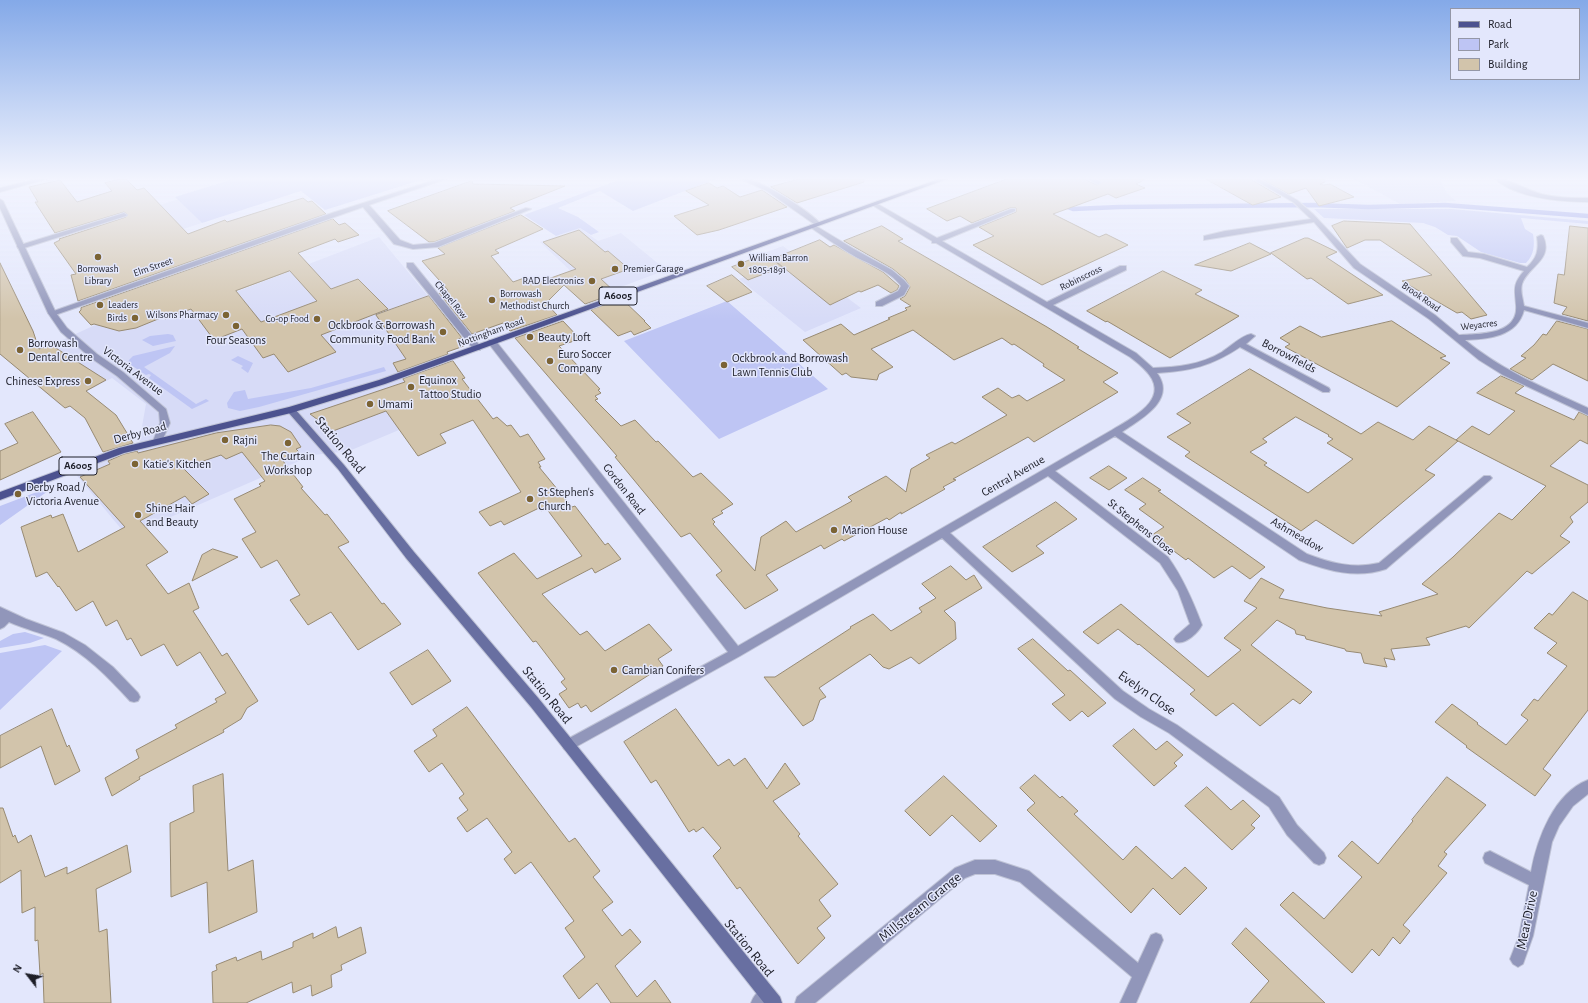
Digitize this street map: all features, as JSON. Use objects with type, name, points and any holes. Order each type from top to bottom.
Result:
[{"type":"main road","name":"Nottingham Road","points":[[291,410],[382,382],[813,226]]},
{"type":"main road","name":"Derby Road","points":[[0,496],[122,450],[291,410]]},
{"type":"main road","name":"Station Road","points":[[291,410],[341,467],[410,555],[501,662],[568,745],[767,1000]]},
{"type":"street","name":"Victoria Avenue","points":[[12,226],[52,313],[70,337],[120,374],[163,411],[165,423],[158,441]]},
{"type":"street","points":[[21,246],[88,226]]},
{"type":"street","name":"Elm Street","points":[[52,313],[305,226]]},
{"type":"street","points":[[383,226],[397,242],[413,247],[435,245],[480,226]]},
{"type":"street","points":[[816,226],[853,252],[900,279],[905,286],[901,293],[879,304]]},
{"type":"street","name":"Central Avenue","points":[[568,745],[736,653],[1115,432],[1148,412],[1155,403],[1159,395],[1159,385],[1151,371],[1133,355],[910,226]]},
{"type":"street","points":[[935,241],[973,226]]},
{"type":"street","points":[[1207,238],[1232,232],[1275,226]]},
{"type":"street","name":"Brook Road","points":[[1320,226],[1357,266],[1432,317],[1456,338],[1493,366],[1588,412]]},
{"type":"street","points":[[1541,237],[1543,246],[1538,261],[1521,279],[1519,284],[1517,291],[1520,307],[1564,318],[1588,326]]},
{"type":"street","points":[[1454,240],[1466,254],[1481,256],[1529,270]]},
{"type":"street","name":"Chapel Row","points":[[410,265],[477,348]]},
{"type":"street","name":"Robinscross","points":[[1047,305],[1123,268]]},
{"type":"street","name":"Weyacres","points":[[1456,338],[1501,333],[1514,323],[1519,314],[1520,307]]},
{"type":"street","name":"Borrowfields","points":[[1151,371],[1196,367],[1240,344],[1251,336]]},
{"type":"street","name":"Gordon Road","points":[[492,342],[736,653]]},
{"type":"street","name":"Borrowfields","points":[[1240,344],[1326,390]]},
{"type":"street","name":"Ashmeadow","points":[[1115,432],[1288,548],[1303,557],[1321,564],[1341,569],[1365,570],[1382,566],[1487,478]]},
{"type":"street","name":"St Stephens Close","points":[[1048,471],[1164,560],[1171,568],[1184,589],[1196,625],[1180,639]]},
{"type":"street","name":"Evelyn Close","points":[[943,532],[1119,695],[1145,713],[1173,729],[1274,802],[1292,830],[1319,858]]},
{"type":"street","points":[[3,618],[61,637],[77,645],[93,656],[110,671],[134,697]]},
{"type":"street","name":"Mear Drive","points":[[1518,959],[1525,943],[1536,881],[1548,834],[1556,818],[1567,802],[1588,786]]},
{"type":"street","name":"Mear Drive","points":[[1490,858],[1536,881]]},
{"type":"street","name":"Millstream Grange","points":[[803,1003],[960,873],[975,867],[995,867],[1024,876],[1141,975]]},
{"type":"street","points":[[1128,1003],[1156,940]]},
{"type":"shaded area","points":[[123,226],[193,226],[139,243]]},
{"type":"shaded area","points":[[580,228],[598,241],[621,233],[666,270],[597,296],[540,242]]},
{"type":"shaded area","points":[[379,237],[428,296],[464,346],[409,366],[437,414],[349,451],[313,455],[127,536],[74,472],[138,449],[146,404],[112,378],[60,405],[7,360],[58,342],[93,326],[147,305],[163,320]]},
{"type":"shaded area","points":[[783,246],[825,277],[861,308],[805,332],[739,279],[754,273],[758,276],[777,269],[773,260],[764,253]]},
{"type":"green space","points":[[540,226],[590,226],[599,232],[591,235],[580,228],[556,236]]},
{"type":"green space","points":[[1431,226],[1524,226],[1525,229],[1533,234],[1533,250],[1529,260],[1526,263],[1520,263],[1481,252],[1457,236],[1448,235]]},
{"type":"green space","name":"Ockbrook and Borrowash Lawn Tennis Club","points":[[727,301],[828,389],[719,439],[624,341]]},
{"type":"green space","points":[[168,334],[173,335],[176,341],[153,346],[142,340],[150,336]]},
{"type":"green space","points":[[175,346],[170,353],[144,367],[196,404],[206,399],[209,401],[192,409],[149,378],[151,375],[146,375],[128,363],[133,356]]},
{"type":"green space","points":[[238,356],[253,363],[248,373],[241,368],[243,366],[231,360]]},
{"type":"green space","points":[[384,367],[386,371],[259,407],[240,411],[228,408],[227,403],[234,392],[245,390],[248,399],[311,388]]},
{"type":"green space","points":[[58,484],[0,525],[0,506]]},
{"type":"green space","points":[[25,632],[44,638],[30,643],[0,648],[0,641],[13,634]]},
{"type":"green space","points":[[45,645],[62,651],[0,710],[0,653]]},
{"type":"building","points":[[50,226],[79,226],[55,233]]},
{"type":"building","points":[[99,226],[180,226],[188,234],[210,226],[292,226],[78,301],[71,275],[76,274],[54,243],[60,240],[59,239]]},
{"type":"building","points":[[314,226],[348,226],[359,235],[338,242],[335,239],[298,253],[331,289],[358,279],[388,309],[321,335],[336,352],[288,372],[274,354],[263,358],[242,329],[214,340],[191,309],[165,319],[163,317],[136,328],[119,331],[94,324],[91,325],[79,312],[81,308]],"holes":[[[290,271],[317,301],[261,322],[236,291]]]},
{"type":"building","points":[[408,226],[476,226],[434,242],[429,242]]},
{"type":"building","points":[[494,226],[538,226],[543,229],[495,250],[499,253],[491,256],[513,282],[527,277],[534,284],[576,269],[543,242],[579,230],[605,252],[608,251],[629,269],[601,279],[616,293],[585,304],[564,285],[546,303],[557,315],[510,331],[503,323],[472,334],[439,293],[448,290],[422,261],[445,254],[438,248]]},
{"type":"building","points":[[686,226],[731,226],[719,230],[697,235]]},
{"type":"building","points":[[882,226],[903,239],[898,241],[1047,327],[1079,347],[1077,348],[1118,373],[1103,382],[1118,392],[1034,442],[1028,437],[953,479],[956,480],[943,487],[945,489],[903,513],[901,514],[901,512],[889,520],[887,518],[844,541],[842,539],[824,549],[821,545],[766,575],[778,590],[745,609],[716,575],[722,571],[690,533],[681,537],[615,457],[617,456],[515,338],[563,321],[580,339],[559,346],[600,389],[598,390],[601,393],[595,396],[598,399],[595,400],[621,426],[635,420],[693,477],[701,473],[733,504],[721,511],[723,513],[712,519],[715,522],[713,524],[755,571],[761,537],[786,521],[796,532],[852,501],[848,497],[886,476],[906,492],[911,469],[930,458],[926,455],[952,442],[955,444],[1007,415],[982,397],[998,388],[1012,398],[1019,395],[1027,401],[1065,380],[1043,366],[1044,364],[1014,344],[1012,345],[1002,338],[954,360],[913,330],[871,349],[893,367],[879,374],[877,380],[851,377],[846,373],[842,375],[803,340],[841,324],[854,335],[890,319],[888,318],[907,310],[905,308],[911,306],[900,299],[905,296],[910,287],[905,279],[893,269],[844,241]]},
{"type":"building","points":[[1077,226],[1099,237],[1106,234],[1128,245],[1042,285],[973,245],[994,236],[979,227]]},
{"type":"building","points":[[1332,226],[1412,226],[1487,315],[1471,319],[1462,312],[1457,313],[1402,281],[1432,275],[1380,240],[1365,240],[1347,248]]},
{"type":"building","points":[[1570,226],[1588,228],[1588,321],[1562,314],[1567,307],[1554,303],[1558,274],[1564,275]]},
{"type":"building","points":[[1308,238],[1337,252],[1326,257],[1383,295],[1348,304],[1311,278],[1307,279],[1271,253]]},
{"type":"building","points":[[820,240],[830,247],[834,245],[883,272],[899,286],[897,290],[891,293],[878,285],[861,292],[859,291],[830,305],[773,259]]},
{"type":"building","points":[[1250,243],[1271,254],[1231,271],[1195,265]]},
{"type":"building","points":[[766,254],[782,267],[748,280],[732,267]]},
{"type":"building","points":[[0,263],[33,331],[39,349],[51,345],[106,380],[86,391],[116,415],[133,443],[103,452],[85,418],[70,406],[65,408],[0,354]]},
{"type":"building","points":[[1163,271],[1202,290],[1195,294],[1239,316],[1170,358],[1087,311]]},
{"type":"building","points":[[732,275],[752,292],[727,302],[707,286]]},
{"type":"building","points":[[429,296],[462,338],[458,339],[464,346],[447,352],[448,354],[398,372],[393,363],[406,359],[376,315]]},
{"type":"building","points":[[622,299],[651,328],[634,335],[631,331],[618,336],[591,310]]},
{"type":"building","points":[[1392,321],[1446,356],[1440,358],[1450,363],[1397,407],[1285,347],[1290,344],[1280,338],[1300,326],[1321,337]]},
{"type":"building","points":[[1557,321],[1588,329],[1588,381],[1553,364],[1532,380],[1510,369],[1526,358],[1521,356],[1534,345],[1543,334],[1546,335]]},
{"type":"building","points":[[453,361],[465,378],[462,379],[493,419],[497,417],[507,426],[511,425],[520,437],[528,434],[545,459],[538,462],[541,467],[539,467],[572,507],[575,506],[605,545],[608,543],[621,559],[595,573],[592,568],[542,594],[580,635],[587,631],[605,651],[649,624],[672,650],[658,659],[663,666],[591,712],[586,705],[581,708],[578,703],[569,708],[559,694],[567,689],[561,682],[565,679],[536,641],[533,642],[478,573],[514,553],[537,579],[582,556],[546,508],[541,511],[539,508],[504,525],[501,521],[490,526],[479,512],[521,492],[473,420],[440,434],[446,443],[418,456],[386,411],[333,431],[310,414],[405,382],[403,379]]},
{"type":"building","points":[[1250,369],[1361,434],[1378,422],[1413,440],[1429,426],[1458,441],[1425,470],[1435,475],[1353,544],[1316,520],[1301,531],[1185,456],[1190,452],[1167,437],[1191,423],[1177,414]],"holes":[[[1296,417],[1329,435],[1328,436],[1333,439],[1327,443],[1353,459],[1308,493],[1264,465],[1267,463],[1250,452],[1267,442],[1263,439]]]},
{"type":"building","points":[[1501,376],[1524,386],[1515,393],[1574,420],[1579,412],[1588,416],[1588,444],[1580,440],[1550,466],[1588,485],[1588,502],[1570,517],[1573,522],[1560,536],[1570,542],[1532,574],[1527,571],[1469,628],[1466,626],[1426,638],[1430,645],[1391,649],[1395,660],[1384,658],[1387,667],[1364,663],[1361,653],[1346,651],[1345,649],[1306,639],[1305,636],[1296,634],[1295,630],[1277,620],[1251,645],[1312,692],[1300,704],[1293,699],[1260,726],[1233,703],[1216,716],[1190,694],[1195,690],[1139,644],[1138,645],[1118,629],[1098,644],[1083,632],[1121,604],[1208,677],[1241,650],[1224,638],[1257,608],[1244,601],[1261,578],[1284,590],[1279,598],[1327,608],[1382,616],[1379,612],[1438,594],[1422,584],[1499,513],[1512,520],[1546,486],[1456,440],[1472,426],[1489,435],[1515,411],[1477,393]]},
{"type":"building","points":[[33,412],[61,452],[0,480],[0,451],[18,443],[5,424]]},
{"type":"building","points":[[271,425],[280,426],[291,432],[301,447],[296,449],[300,453],[283,461],[303,487],[301,488],[325,515],[327,514],[349,542],[338,547],[382,604],[384,603],[401,624],[358,650],[331,612],[308,625],[290,600],[300,595],[277,560],[261,568],[242,539],[256,532],[234,499],[261,486],[259,484],[265,481],[242,452],[226,459],[221,455],[183,468],[209,494],[192,504],[185,496],[140,521],[168,552],[146,565],[168,594],[189,583],[199,608],[193,611],[222,656],[227,653],[258,701],[247,708],[241,719],[223,730],[224,732],[139,777],[140,779],[112,796],[105,778],[139,758],[136,750],[177,728],[175,725],[217,702],[215,699],[226,693],[200,652],[177,666],[164,644],[141,656],[131,638],[127,640],[117,620],[106,626],[93,601],[76,611],[59,586],[58,587],[47,572],[36,577],[21,527],[51,515],[52,518],[63,514],[78,552],[125,527],[80,477],[110,464],[108,461],[124,454],[137,451],[138,453],[216,433]]},
{"type":"building","points":[[1109,466],[1127,478],[1109,490],[1090,478]]},
{"type":"building","points":[[1143,478],[1161,490],[1158,491],[1265,567],[1250,579],[1232,566],[1214,578],[1188,558],[1186,560],[1152,535],[1164,527],[1139,509],[1146,504],[1125,490]]},
{"type":"building","points":[[1056,502],[1077,519],[1036,546],[1044,553],[1012,572],[983,547]]},
{"type":"building","points":[[213,549],[238,557],[192,581],[202,555]]},
{"type":"building","points":[[951,566],[966,580],[974,575],[982,588],[944,611],[955,622],[956,639],[919,664],[911,657],[889,669],[883,667],[870,654],[819,688],[826,697],[820,700],[813,720],[803,726],[764,677],[775,677],[851,628],[850,627],[873,614],[891,631],[922,612],[919,608],[936,598],[922,584]]},
{"type":"building","points":[[1573,592],[1588,601],[1588,710],[1543,769],[1551,775],[1535,796],[1466,747],[1467,746],[1435,722],[1452,704],[1506,745],[1528,720],[1521,715],[1534,699],[1538,701],[1567,666],[1547,653],[1557,643],[1534,628],[1549,613],[1552,615]]},
{"type":"building","points":[[1033,639],[1106,703],[1088,717],[1082,711],[1070,721],[1052,704],[1065,695],[1018,649]]},
{"type":"building","points":[[428,650],[451,681],[412,705],[390,673]]},
{"type":"building","points":[[467,707],[569,842],[575,838],[600,871],[593,877],[613,902],[602,910],[622,936],[630,929],[641,942],[615,966],[637,997],[655,980],[671,1003],[611,1003],[597,983],[579,999],[563,976],[585,957],[565,928],[574,921],[531,862],[515,874],[504,859],[512,852],[487,818],[467,832],[457,818],[468,810],[459,798],[464,794],[442,763],[429,772],[414,751],[437,736],[433,730]]},
{"type":"building","points":[[52,709],[67,747],[69,745],[80,771],[55,785],[41,746],[0,768],[0,736]]},
{"type":"building","points":[[676,709],[718,766],[729,759],[734,766],[745,758],[767,789],[785,763],[800,784],[773,801],[800,834],[798,836],[838,884],[819,900],[831,916],[817,928],[825,938],[798,964],[740,887],[737,889],[713,856],[721,848],[703,827],[696,832],[694,829],[689,832],[656,780],[651,783],[624,742]]},
{"type":"building","points":[[1134,729],[1156,750],[1167,741],[1183,755],[1174,763],[1177,766],[1154,786],[1113,746]]},
{"type":"building","points":[[223,774],[228,871],[253,860],[257,912],[209,933],[207,882],[171,897],[170,823],[194,812],[193,786]]},
{"type":"building","points":[[1035,775],[1060,798],[1062,796],[1078,811],[1074,814],[1123,860],[1136,846],[1172,879],[1185,867],[1207,888],[1180,915],[1153,888],[1131,913],[1027,810],[1035,803],[1020,788]]},
{"type":"building","points":[[944,776],[997,826],[980,842],[952,815],[930,836],[905,811]]},
{"type":"building","points":[[1447,777],[1486,805],[1444,852],[1447,854],[1438,866],[1447,873],[1403,925],[1410,931],[1400,944],[1393,937],[1379,956],[1372,949],[1352,973],[1280,905],[1293,892],[1324,919],[1362,877],[1338,856],[1352,841],[1378,864]]},
{"type":"building","points":[[1207,787],[1231,810],[1243,800],[1260,816],[1251,825],[1255,828],[1232,850],[1185,806]]},
{"type":"building","points":[[0,808],[3,808],[13,837],[15,835],[18,843],[31,835],[45,877],[67,867],[67,874],[127,845],[131,872],[96,889],[99,932],[107,929],[111,1003],[44,1003],[43,973],[40,975],[38,940],[35,941],[35,907],[22,913],[21,870],[0,883]]},
{"type":"building","points":[[336,927],[338,938],[361,927],[366,953],[341,965],[342,970],[331,975],[332,987],[312,996],[311,985],[293,993],[292,982],[246,1003],[213,1003],[212,972],[217,970],[216,965],[236,957],[237,961],[261,951],[262,960],[293,947],[293,942],[313,933],[313,938]]},
{"type":"building","points":[[1246,928],[1325,1003],[1250,1003],[1269,981],[1232,944]]},
{"type":"place","name":"Borrowash Library","points":[[98,257]]},
{"type":"place","name":"William Barron 1805-1891","points":[[741,264]]},
{"type":"place","name":"Premier Garage","points":[[615,269]]},
{"type":"place","name":"RAD Electronics","points":[[592,281]]},
{"type":"place","name":"Borrowash Methodist Church","points":[[492,300]]},
{"type":"place","name":"Leaders","points":[[100,305]]},
{"type":"place","name":"Wilsons Pharmacy","points":[[226,315]]},
{"type":"place","name":"Birds","points":[[135,318]]},
{"type":"place","name":"Co-op Food","points":[[317,319]]},
{"type":"place","name":"Four Seasons","points":[[236,326]]},
{"type":"place","name":"Ockbrook & Borrowash Community Food Bank","points":[[443,332]]},
{"type":"place","name":"Beauty Loft","points":[[530,337]]},
{"type":"place","name":"Borrowash Dental Centre","points":[[20,350]]},
{"type":"place","name":"Euro Soccer Company","points":[[550,361]]},
{"type":"place","name":"Ockbrook and Borrowash Lawn Tennis Club","points":[[724,365]]},
{"type":"place","name":"Chinese Express","points":[[88,381]]},
{"type":"place","name":"Equinox Tattoo Studio","points":[[411,387]]},
{"type":"place","name":"Umami","points":[[370,404]]},
{"type":"place","name":"Rajni","points":[[225,440]]},
{"type":"place","name":"The Curtain Workshop","points":[[288,443]]},
{"type":"place","name":"Katie's Kitchen","points":[[135,464]]},
{"type":"place","name":"Derby Road / Victoria Avenue","points":[[18,494]]},
{"type":"place","name":"St Stephen's Church","points":[[530,499]]},
{"type":"place","name":"Shine Hair and Beauty","points":[[138,515]]},
{"type":"place","name":"Marion House","points":[[834,530]]},
{"type":"place","name":"Cambian Conifers","points":[[614,670]]}]
